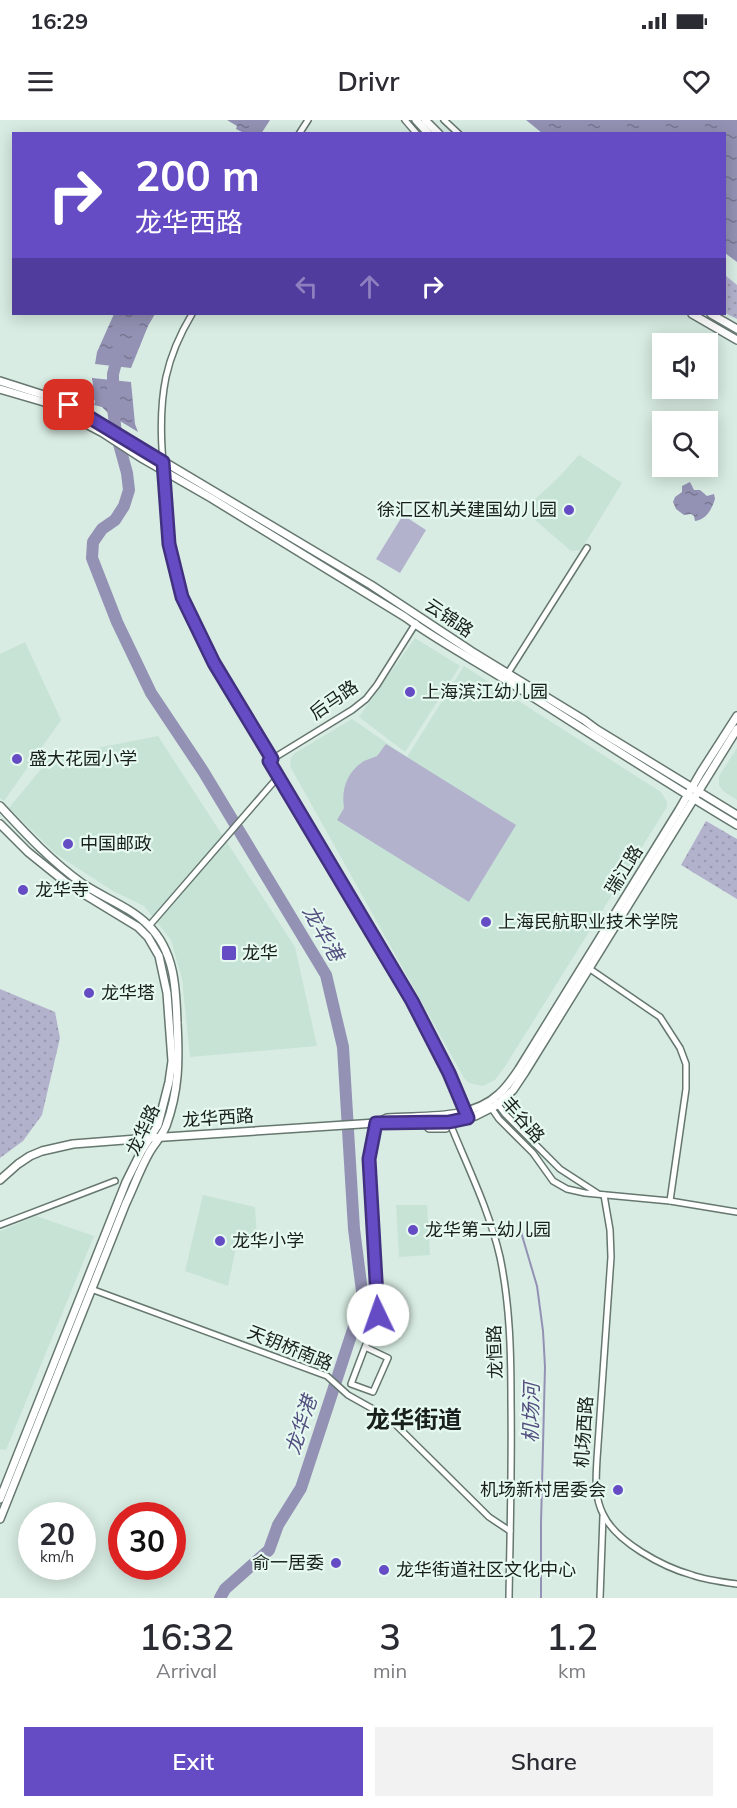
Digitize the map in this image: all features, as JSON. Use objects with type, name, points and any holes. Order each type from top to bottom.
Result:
[{"type":"main road","points":[[416,120],[427,132]]},
{"type":"main road","points":[[425,120],[437,132]]},
{"type":"main road","points":[[694,315],[737,340]]},
{"type":"main road","points":[[713,315],[737,329]]},
{"type":"main road","name":"云锦路","points":[[0,381],[47,396],[89,417],[215,491],[737,815]]},
{"type":"main road","name":"云锦路","points":[[0,388],[44,402],[103,433],[737,825]]},
{"type":"main road","name":"瑞江路","points":[[493,1103],[513,1090],[519,1082],[590,969],[737,716]]},
{"type":"main road","name":"瑞江路","points":[[695,790],[737,729]]},
{"type":"main road","name":"瑞江路","points":[[493,1103],[519,1069],[691,797]]},
{"type":"main road","name":"龙华路","points":[[0,806],[47,855],[84,884],[136,915],[149,926],[166,950],[177,997],[179,1062],[177,1083],[166,1126],[149,1153],[88,1288],[0,1499]]},
{"type":"main road","name":"龙华路","points":[[0,824],[28,852],[69,885],[138,927],[148,937],[159,956],[167,993],[172,1061],[158,1125],[126,1182],[0,1519]]},
{"type":"main road","name":"龙华西路","points":[[0,1180],[24,1160],[42,1151],[73,1144],[376,1123],[425,1123],[469,1114],[493,1103]]},
{"type":"main road","name":"龙华西路","points":[[376,1123],[387,1118],[448,1118]]},
{"type":"street","points":[[405,120],[415,132]]},
{"type":"street","points":[[444,120],[457,132]]},
{"type":"street","points":[[192,315],[173,352],[165,379],[162,415],[169,544],[182,597],[214,663],[278,777],[412,1001],[469,1114]]},
{"type":"street","points":[[508,673],[587,548]]},
{"type":"street","name":"后马路","points":[[270,760],[366,699],[420,617]]},
{"type":"street","points":[[149,926],[278,777]]},
{"type":"street","points":[[590,969],[660,1017],[680,1048],[686,1064],[686,1089],[670,1201]]},
{"type":"street","name":"丰谷路","points":[[493,1103],[499,1119],[533,1153],[553,1181],[567,1189],[670,1201],[737,1212]]},
{"type":"street","name":"丰谷路","points":[[493,1103],[560,1169],[601,1194]]},
{"type":"street","name":"龙恒路","points":[[448,1118],[486,1210],[504,1278],[510,1337],[509,1598]]},
{"type":"street","points":[[365,1347],[388,1358],[373,1392],[351,1384],[365,1347],[378,1315],[369,1159],[376,1123]]},
{"type":"street","points":[[0,1226],[116,1181]]},
{"type":"street","name":"机场西路","points":[[601,1194],[610,1230],[611,1257],[596,1478],[598,1502],[603,1514],[617,1533],[658,1561],[691,1575],[737,1584]]},
{"type":"street","name":"天钥桥南路","points":[[88,1288],[327,1376],[348,1395],[389,1418],[489,1517],[510,1531]]},
{"type":"street","points":[[600,1598],[603,1514]]},
{"type":"shaded area","points":[[726,276],[737,285],[737,319],[726,314]]},
{"type":"shaded area","name":"徐汇区机关建国幼儿园","points":[[579,455],[622,483],[581,550],[571,551],[534,519],[532,502]]},
{"type":"shaded area","points":[[403,515],[426,530],[400,573],[376,559]]},
{"type":"shaded area","name":"上海滨江幼儿园","points":[[415,638],[460,666],[405,752],[359,717]]},
{"type":"shaded area","name":"盛大花园小学","points":[[25,642],[61,720],[4,801],[0,798],[0,654]]},
{"type":"shaded area","name":"上海民航职业技术学院","points":[[464,666],[661,792],[667,802],[667,807],[506,1065],[495,1080],[483,1086],[469,1083],[464,1078],[290,766],[291,758],[295,753],[352,719],[407,757]]},
{"type":"shaded area","points":[[158,736],[295,947],[317,1046],[190,1057],[182,979],[171,940],[144,906],[113,891],[56,854],[9,808],[51,757]]},
{"type":"shaded area","points":[[386,744],[516,825],[469,902],[337,820],[344,808],[343,794],[349,776],[358,765],[377,756]]},
{"type":"shaded area","points":[[737,748],[737,800],[723,791],[719,785],[719,776]]},
{"type":"shaded area","points":[[706,821],[737,839],[737,899],[681,865]]},
{"type":"shaded area","points":[[0,989],[55,1012],[60,1038],[42,1115],[23,1141],[0,1158]]},
{"type":"shaded area","name":"龙华小学","points":[[203,1195],[255,1207],[257,1239],[237,1243],[228,1286],[185,1271]]},
{"type":"shaded area","name":"龙华第二幼儿园","points":[[396,1205],[427,1205],[430,1255],[399,1257]]},
{"type":"shaded area","points":[[36,1216],[94,1236],[6,1450],[0,1449],[0,1231]]},
{"type":"water","points":[[227,120],[270,120],[262,132],[242,132],[236,129],[237,126]]},
{"type":"water","points":[[526,120],[737,120],[737,262],[726,254],[726,132],[541,132]]},
{"type":"water","points":[[114,315],[154,315],[131,368],[95,364],[97,352]]},
{"type":"water","points":[[92,378],[131,382],[135,424],[138,432],[110,415],[102,407],[94,405],[95,401],[91,396]]},
{"type":"water","points":[[690,482],[694,490],[700,490],[707,496],[714,494],[715,499],[708,513],[702,519],[695,521],[691,514],[684,515],[676,509],[673,502],[675,497],[682,492],[682,486]]},
{"type":"waterway","name":"龙华港","points":[[119,351],[113,374],[113,408],[116,433],[127,473],[129,490],[124,506],[115,520],[102,529],[93,542],[92,558],[117,622],[151,693],[203,771],[326,975],[343,1047],[354,1229],[363,1299],[301,1488],[278,1525],[269,1550],[225,1589],[220,1598]]},
{"type":"waterway","name":"机场河","points":[[521,1232],[537,1286],[545,1367],[541,1598]]},
{"type":"place","name":"徐汇区机关建国幼儿园","points":[[569,510]]},
{"type":"place","name":"上海滨江幼儿园","points":[[410,692]]},
{"type":"place","name":"盛大花园小学","points":[[17,759]]},
{"type":"place","name":"中国邮政","points":[[68,844]]},
{"type":"place","name":"龙华寺","points":[[23,890]]},
{"type":"place","name":"上海民航职业技术学院","points":[[486,922]]},
{"type":"place","name":"龙华","points":[[229,953]]},
{"type":"place","name":"龙华塔","points":[[89,993]]},
{"type":"place","name":"龙华第二幼儿园","points":[[413,1230]]},
{"type":"place","name":"龙华小学","points":[[220,1241]]},
{"type":"place","name":"机场新村居委会","points":[[618,1490]]},
{"type":"place","name":"俞一居委","points":[[336,1563]]},
{"type":"place","name":"龙华街道社区文化中心","points":[[384,1570]]},
{"type":"district","name":"龙华街道","points":[[414,1420]]},
{"type":"route","points":[[69,405],[163,462],[169,544],[182,597],[201,639],[272,759],[269,761],[412,1001],[449,1073],[468,1118],[449,1122],[376,1123],[369,1159],[378,1315]]}]
